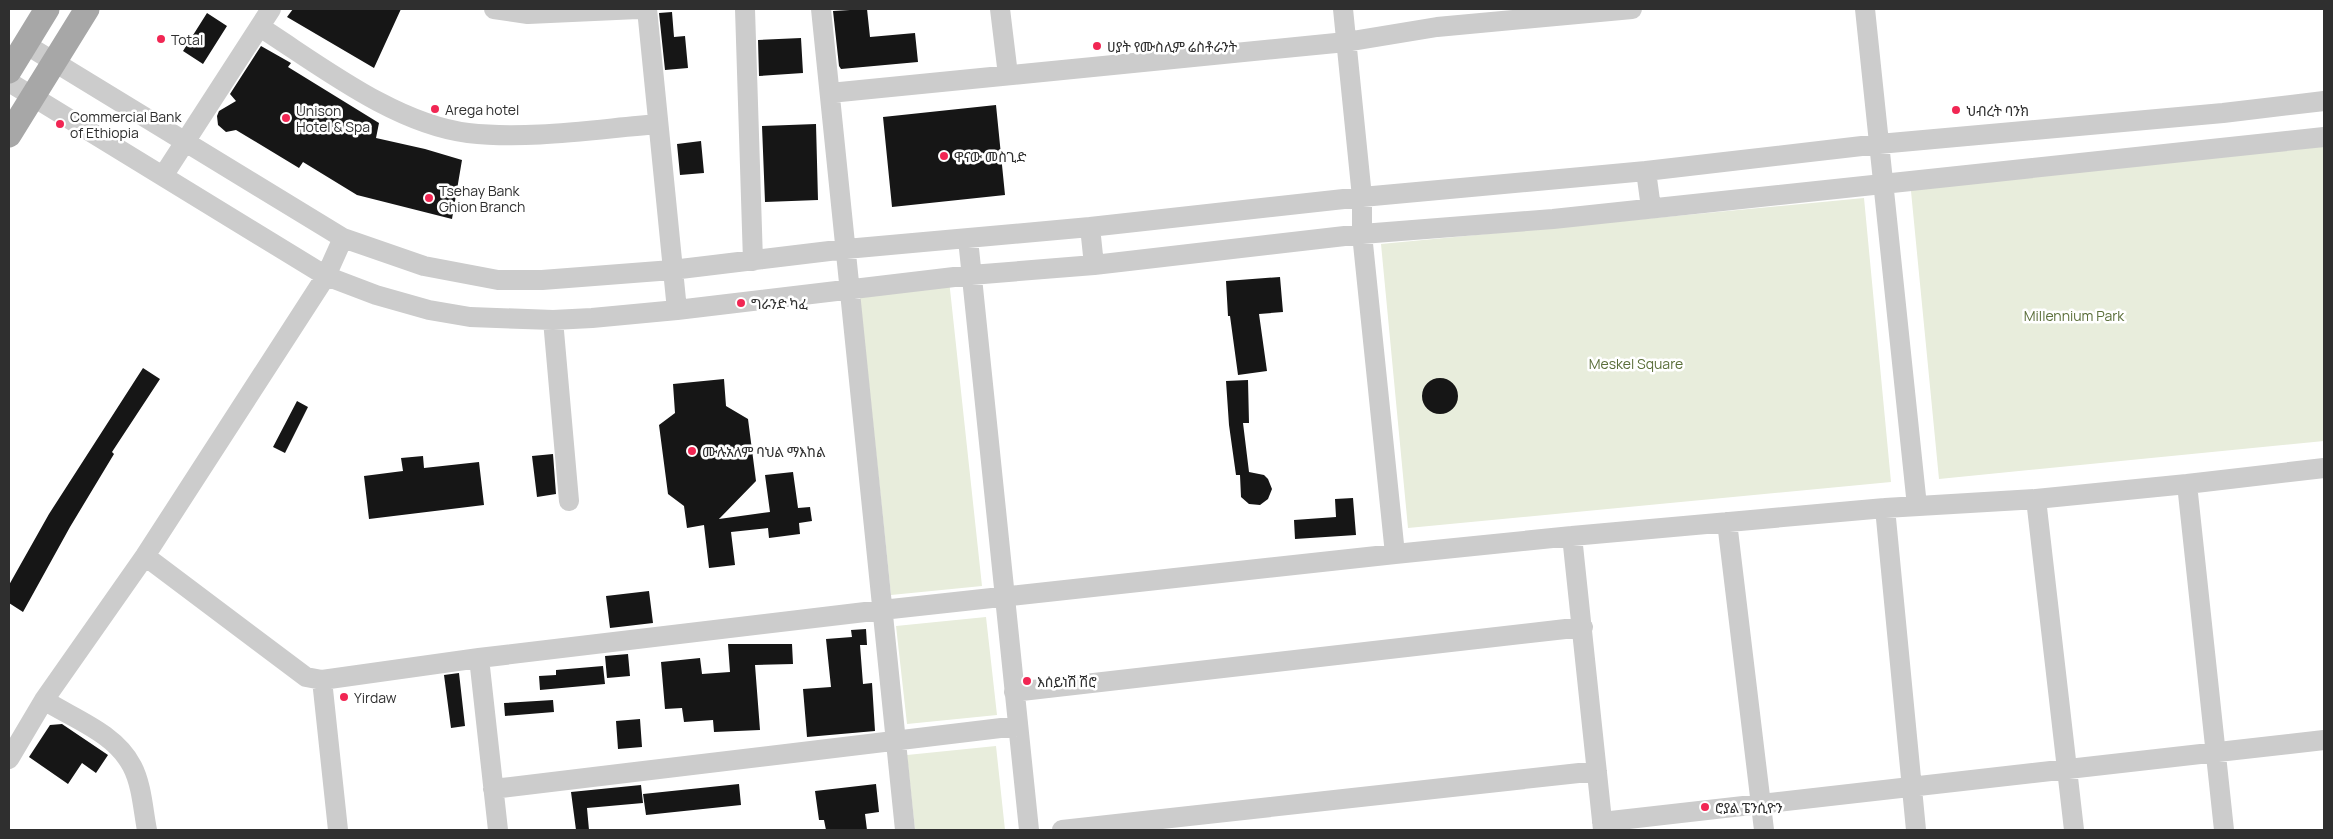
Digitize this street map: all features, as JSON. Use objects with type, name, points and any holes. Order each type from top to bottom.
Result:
[{"type":"main road","points":[[9,71],[48,9]]},
{"type":"main road","points":[[9,135],[87,9]]},
{"type":"street","points":[[163,176],[271,9]]},
{"type":"street","points":[[494,9],[528,14],[638,9]]},
{"type":"street","points":[[647,9],[676,310]]},
{"type":"street","points":[[745,9],[753,262]]},
{"type":"street","points":[[821,9],[846,250],[848,289],[905,830]]},
{"type":"street","points":[[1000,9],[1008,75]]},
{"type":"street","points":[[1343,9],[1362,197],[1362,234],[1395,554]]},
{"type":"street","points":[[830,93],[1346,42],[1436,18],[1632,9]]},
{"type":"street","points":[[1866,9],[1917,506]]},
{"type":"street","points":[[260,27],[375,100],[424,121],[468,133],[525,135],[658,124]]},
{"type":"street","points":[[25,44],[343,238],[424,266],[498,280],[542,280],[672,270],[846,250],[1090,227],[1362,197],[1646,171],[1879,144],[2223,113],[2324,101]]},
{"type":"street","points":[[9,82],[326,276],[376,295],[429,310],[470,317],[553,320],[676,310],[971,275],[1094,265],[1362,234],[1553,219],[2324,137]]},
{"type":"street","points":[[1646,171],[1651,208]]},
{"type":"street","points":[[1090,227],[1094,265]]},
{"type":"street","points":[[9,759],[44,700],[145,556],[326,276],[343,238]]},
{"type":"street","points":[[968,239],[1029,830]]},
{"type":"street","points":[[553,320],[569,501]]},
{"type":"street","points":[[145,556],[306,678],[322,680],[479,658],[882,610],[1395,554],[1885,508],[2036,499],[2324,468]]},
{"type":"street","points":[[2187,484],[2224,830]]},
{"type":"street","points":[[2036,499],[2074,830]]},
{"type":"street","points":[[1885,508],[1916,830]]},
{"type":"street","points":[[1727,522],[1764,830]]},
{"type":"street","points":[[1572,536],[1583,627],[1602,826],[1912,785],[2068,770],[2324,740]]},
{"type":"street","points":[[1014,692],[1583,627]]},
{"type":"street","points":[[479,658],[498,830]]},
{"type":"street","points":[[322,680],[338,830]]},
{"type":"street","points":[[44,700],[110,739],[125,757],[137,778],[147,830]]},
{"type":"street","points":[[493,789],[1018,726]]},
{"type":"street","points":[[1062,830],[1597,771]]},
{"type":"green space","name":"Millennium Park","points":[[2324,141],[2324,441],[1939,479],[1910,181]]},
{"type":"green space","name":"Meskel Square","points":[[1864,198],[1891,482],[1408,528],[1381,244]]},
{"type":"green space","points":[[949,280],[982,586],[891,595],[859,290]]},
{"type":"green space","points":[[986,617],[997,715],[907,724],[896,626]]},
{"type":"green space","points":[[996,746],[1005,830],[915,830],[907,755]]},
{"type":"building","points":[[293,9],[401,9],[374,68],[287,17]]},
{"type":"building","points":[[867,9],[870,37],[915,33],[918,62],[841,69],[839,66],[833,11]]},
{"type":"building","points":[[672,12],[674,37],[685,36],[688,68],[665,70],[659,13]]},
{"type":"building","points":[[207,13],[227,26],[203,64],[183,51]]},
{"type":"building","points":[[801,38],[803,73],[759,76],[758,40]]},
{"type":"building","points":[[261,46],[291,63],[288,67],[379,123],[376,138],[462,160],[452,219],[357,195],[303,162],[299,168],[236,130],[226,132],[218,125],[217,116],[219,111],[236,101],[230,94]]},
{"type":"building","name":"ዋናው መስጊድ","points":[[996,105],[1005,195],[892,207],[883,117]]},
{"type":"building","points":[[816,124],[818,200],[765,202],[762,126]]},
{"type":"building","points":[[701,141],[704,173],[680,175],[677,144]]},
{"type":"building","points":[[1280,277],[1283,312],[1259,314],[1267,371],[1238,375],[1230,316],[1228,316],[1226,281]]},
{"type":"building","points":[[143,368],[160,379],[112,452],[114,454],[70,527],[23,612],[9,603],[9,585],[49,514]]},
{"type":"building","points":[[1440,378],[1453,383],[1458,396],[1453,409],[1440,414],[1427,409],[1422,396],[1427,383]]},
{"type":"building","points":[[724,379],[726,406],[748,419],[756,481],[719,519],[770,512],[765,475],[793,472],[798,508],[810,507],[812,521],[799,523],[800,534],[769,538],[768,528],[731,532],[735,565],[709,568],[704,525],[687,528],[684,506],[668,494],[659,425],[675,413],[673,384]]},
{"type":"building","points":[[1248,380],[1249,423],[1243,423],[1249,472],[1264,475],[1272,489],[1268,499],[1260,505],[1249,504],[1241,497],[1240,475],[1236,475],[1229,425],[1226,381]]},
{"type":"building","points":[[297,401],[308,407],[285,453],[273,447]]},
{"type":"building","points":[[553,454],[556,494],[537,497],[532,456]]},
{"type":"building","points":[[423,456],[424,468],[479,462],[484,505],[369,519],[364,476],[403,471],[401,458]]},
{"type":"building","points":[[1353,498],[1356,535],[1295,539],[1294,520],[1336,517],[1335,499]]},
{"type":"building","points":[[649,591],[653,623],[610,628],[606,596]]},
{"type":"building","points":[[866,629],[867,645],[860,645],[863,684],[872,683],[875,731],[807,737],[803,689],[831,687],[826,639],[852,637],[851,630]]},
{"type":"building","points":[[728,644],[792,644],[793,664],[755,665],[760,730],[714,732],[713,720],[684,722],[682,708],[665,709],[661,662],[700,658],[702,674],[730,672]]},
{"type":"building","points":[[628,654],[630,676],[607,678],[605,656]]},
{"type":"building","points":[[603,666],[605,684],[540,690],[539,676],[556,675],[556,670]]},
{"type":"building","points":[[459,673],[465,726],[451,728],[444,675]]},
{"type":"building","points":[[553,700],[554,712],[505,716],[504,703]]},
{"type":"building","points":[[640,719],[642,747],[618,749],[616,721]]},
{"type":"building","points":[[62,724],[108,755],[96,773],[82,763],[68,784],[29,757],[50,725]]},
{"type":"building","points":[[739,784],[741,805],[646,815],[643,794]]},
{"type":"building","points":[[876,784],[879,812],[865,814],[867,830],[826,830],[824,820],[819,820],[815,791]]},
{"type":"building","points":[[641,785],[643,803],[587,808],[589,830],[576,830],[571,792]]},
{"type":"place","name":"Total","points":[[161,39]]},
{"type":"place","name":"ሀያት የሙስሊም ሬስቶራንት","points":[[1097,46]]},
{"type":"place","name":"Arega hotel","points":[[435,109]]},
{"type":"place","name":"ህብረት ባንክ","points":[[1956,110]]},
{"type":"place","name":"Unison Hotel & Spa","points":[[286,118]]},
{"type":"place","name":"Commercial Bank of Ethiopia","points":[[60,124]]},
{"type":"place","name":"ዋናው መስጊድ","points":[[944,156]]},
{"type":"place","name":"Tsehay Bank Ghion Branch","points":[[429,198]]},
{"type":"place","name":"ግራንድ ካፈ","points":[[741,303]]},
{"type":"place","name":"ሙሉአለም ባህል ማእከል","points":[[692,451]]},
{"type":"place","name":"እሰይነሽ ሽሮ","points":[[1027,681]]},
{"type":"place","name":"Yirdaw","points":[[344,697]]},
{"type":"place","name":"ሮያል ፔንሲዮን","points":[[1705,807]]}]
